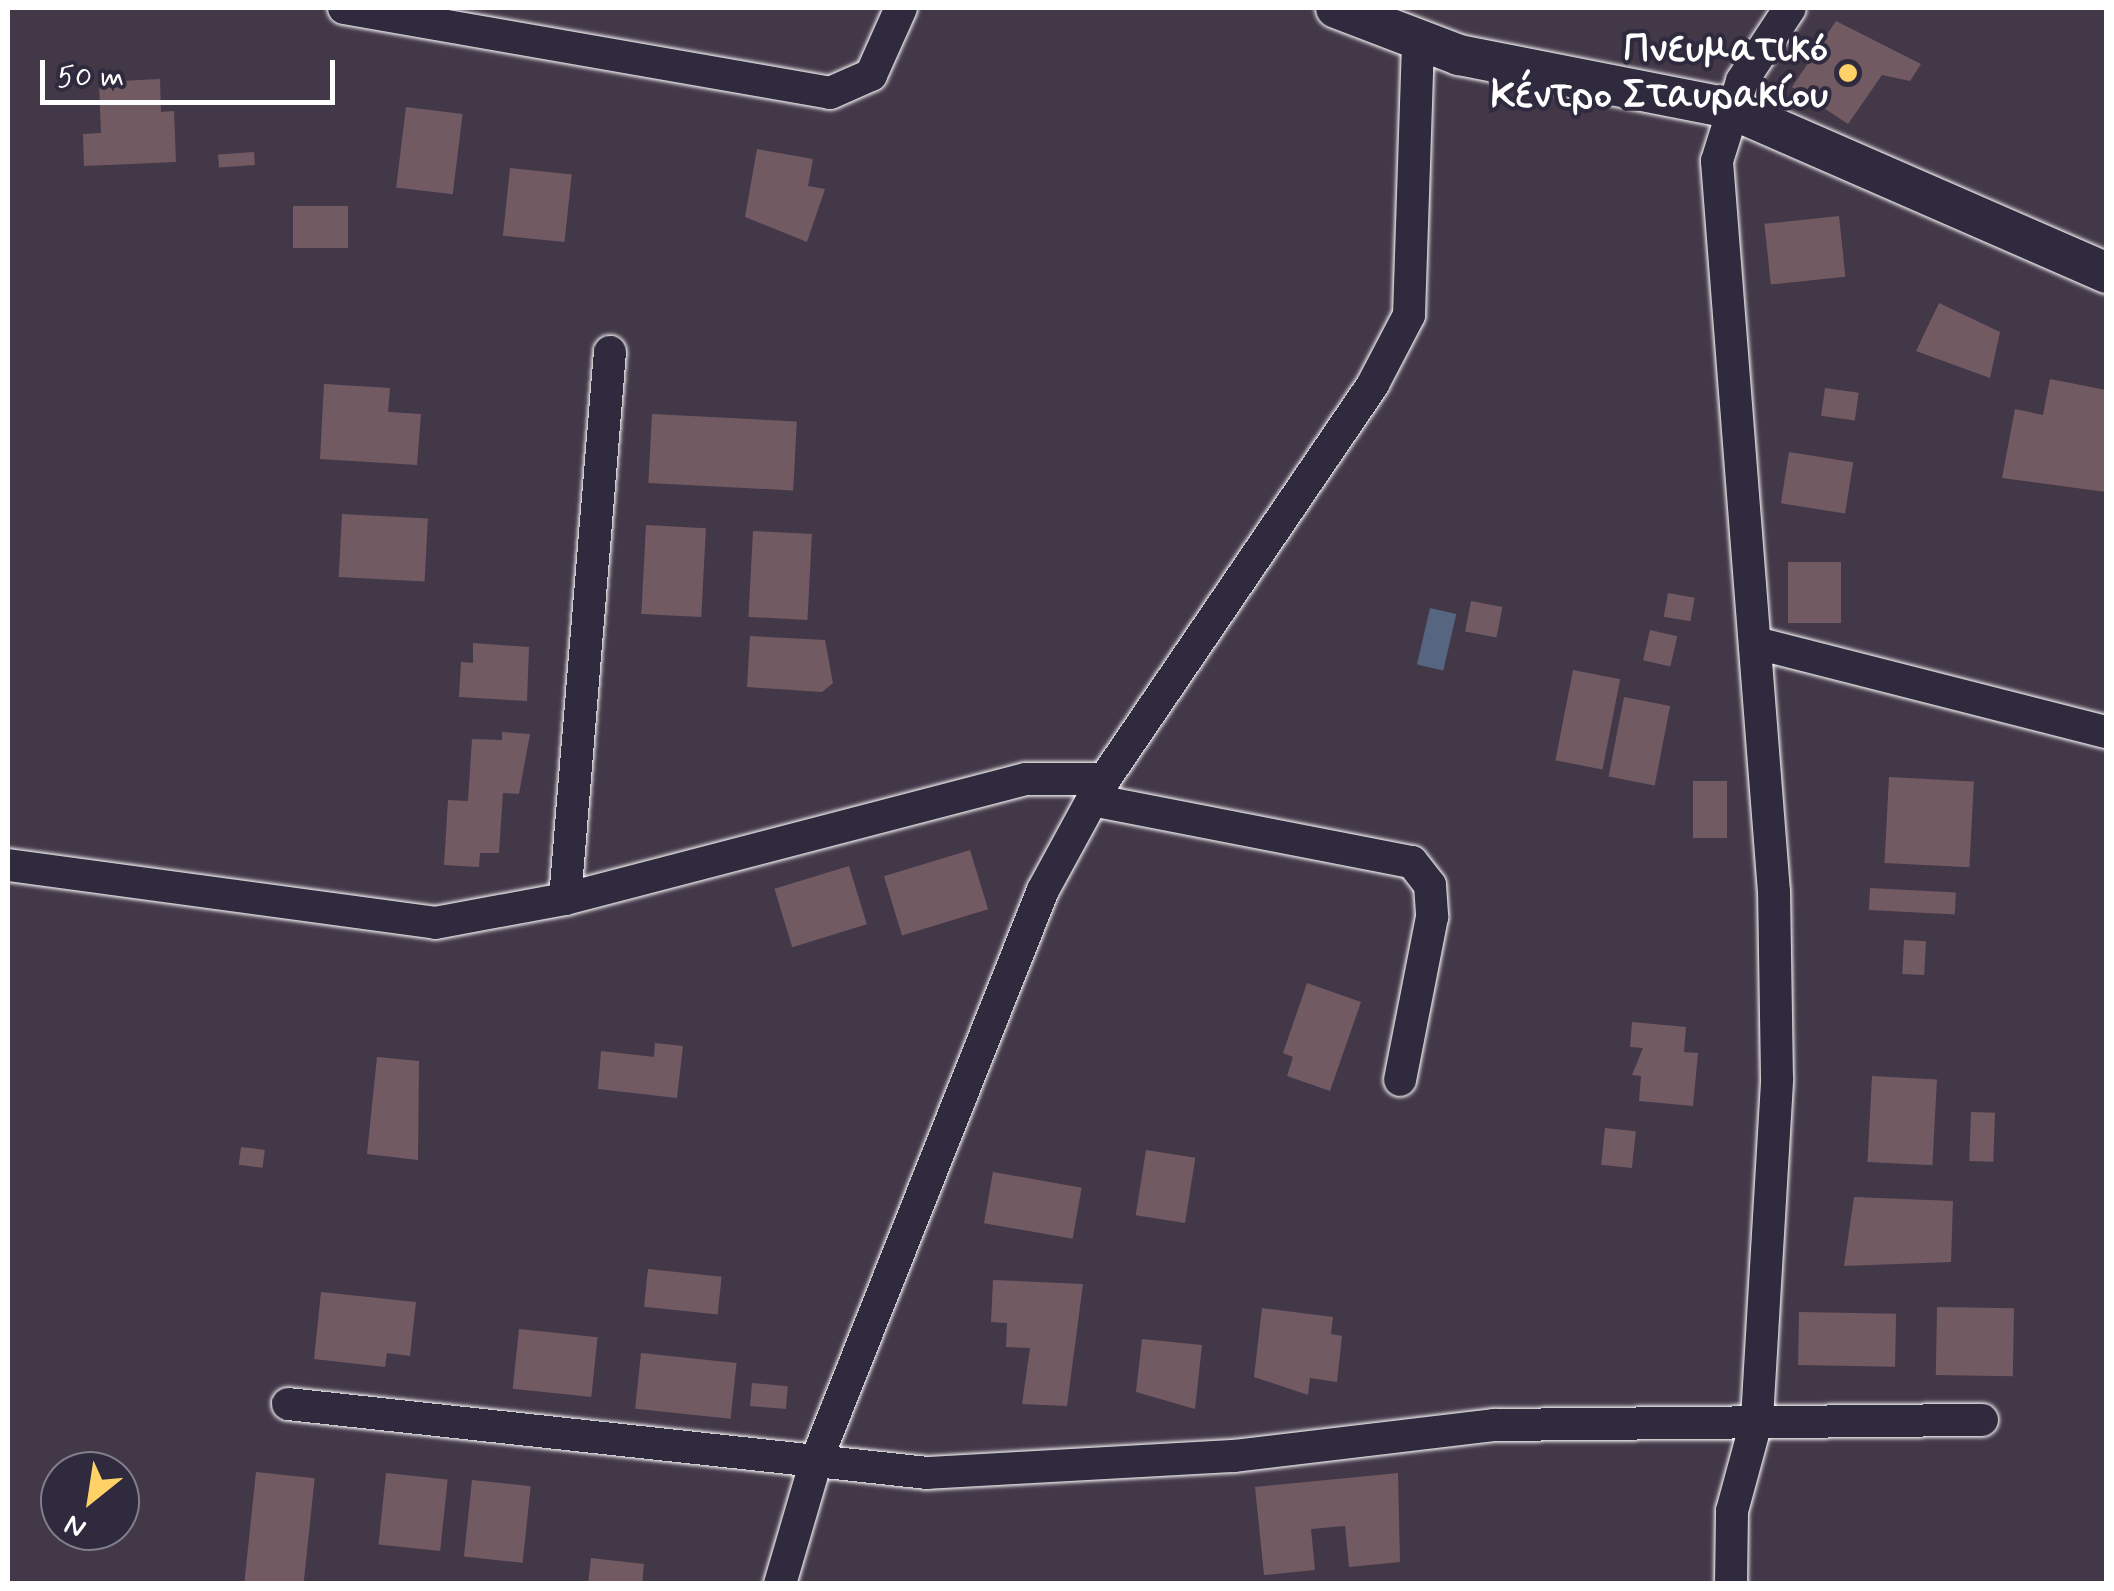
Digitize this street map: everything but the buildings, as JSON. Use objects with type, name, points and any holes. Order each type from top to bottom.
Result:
[{"type":"street","points":[[344,8],[830,93],[870,75],[902,8]]},
{"type":"street","points":[[1336,8],[1418,43],[1729,108],[2106,272]]},
{"type":"street","points":[[1731,1584],[1732,1512],[1758,1419],[1776,1060],[1756,643],[1717,160],[1729,108],[1790,8]]},
{"type":"street","points":[[780,1584],[816,1460],[1016,953],[1098,790],[1404,328],[1417,248],[1418,43]]},
{"type":"street","points":[[565,899],[610,352]]},
{"type":"street","points":[[1756,643],[2106,732]]},
{"type":"street","points":[[8,864],[435,923],[565,899],[1026,780],[1098,790],[1412,862],[1430,886],[1432,917],[1400,1080]]},
{"type":"street","points":[[288,1404],[816,1460],[977,1471],[1234,1456],[1494,1425],[1758,1419],[1982,1420]]},
{"type":"water","points":[[1430,608],[1456,614],[1443,671],[1417,665]]},
{"type":"place","name":"Πνευματικό Κέντρο Σταυρακίου","points":[[1848,73]]}]
